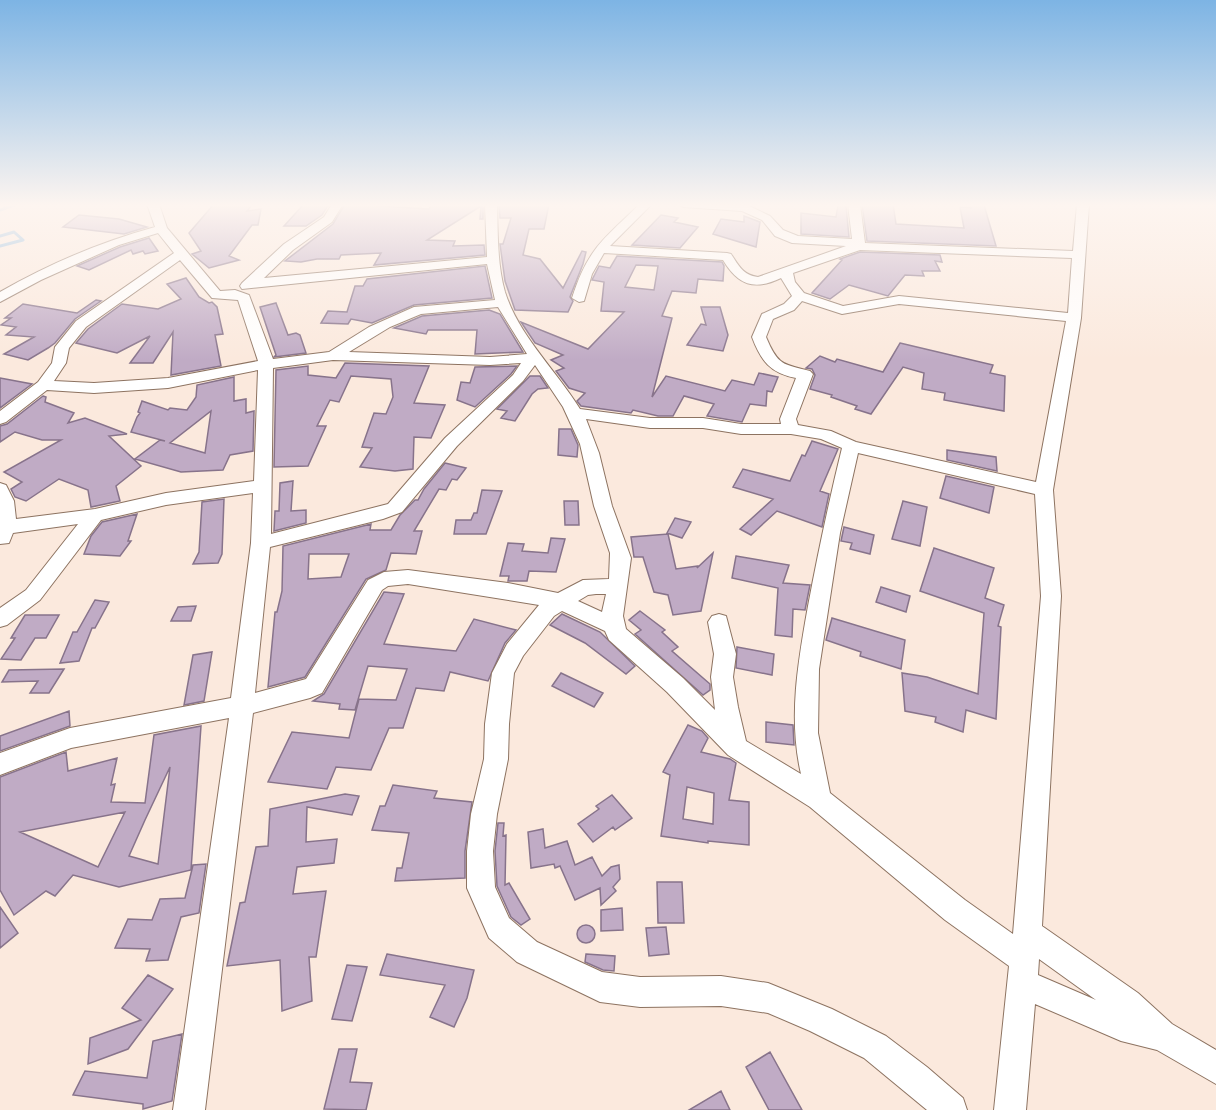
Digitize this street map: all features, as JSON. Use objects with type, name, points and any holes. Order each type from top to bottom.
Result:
[{"type":"street","points":[[0,298],[36,277],[84,256]]},
{"type":"street","points":[[4,414],[43,385],[59,363],[62,347],[81,324],[178,256]]},
{"type":"street","points":[[183,256],[217,295],[244,289],[493,260]]},
{"type":"street","points":[[189,1110],[261,543],[266,364],[244,298],[244,289],[278,256]]},
{"type":"street","points":[[493,256],[503,303],[534,359],[576,413],[588,443],[606,515],[621,559],[618,587],[613,605],[612,625],[617,634],[675,685],[736,747],[819,799],[842,820],[955,909],[1121,1026],[1161,1035]]},
{"type":"street","points":[[579,298],[587,271],[597,256]]},
{"type":"street","points":[[720,256],[727,257],[737,273],[745,279],[758,281],[767,280],[827,256]]},
{"type":"street","points":[[1011,1110],[1025,958],[1051,596],[1044,490],[1074,318],[1078,256]]},
{"type":"street","points":[[786,271],[789,282],[799,296],[842,310],[899,300],[995,308],[1074,318]]},
{"type":"street","points":[[791,429],[788,419],[805,374],[786,373],[776,369],[765,354],[759,337],[767,317],[789,307],[799,296]]},
{"type":"street","points":[[333,356],[363,335],[412,312],[503,303]]},
{"type":"street","points":[[43,385],[94,388],[145,386],[178,382],[266,364],[333,356],[372,355],[490,361],[534,359]]},
{"type":"street","points":[[261,543],[346,520],[383,513],[395,508],[451,442],[518,378],[534,359]]},
{"type":"street","points":[[576,413],[650,423],[703,423],[741,429],[791,429],[825,435],[851,446],[1044,490]]},
{"type":"street","points":[[819,799],[806,733],[808,669],[831,532],[851,446]]},
{"type":"street","points":[[0,489],[6,500],[8,512],[2,532],[166,500],[263,486]]},
{"type":"street","points":[[0,619],[33,595],[95,515]]},
{"type":"street","points":[[0,764],[70,738],[301,693],[314,686],[375,585],[384,579],[408,577],[508,591],[561,602],[612,625]]},
{"type":"street","points":[[618,587],[582,588],[547,610],[515,650],[503,673],[497,724],[496,759],[484,814],[480,851],[481,888],[499,928],[527,952],[600,987],[640,992],[721,991],[768,998],[821,1020],[875,1047],[916,1078],[951,1110]]},
{"type":"street","points":[[718,622],[725,654],[722,677],[726,707],[736,747]]},
{"type":"street","points":[[1025,958],[1127,1004],[1161,1035],[1216,1068]]},
{"type":"building","points":[[100,256],[119,256],[89,270],[77,266]]},
{"type":"building","points":[[194,256],[229,256],[239,260],[209,268]]},
{"type":"building","points":[[292,256],[341,256],[339,259],[285,261]]},
{"type":"building","points":[[379,256],[476,256],[374,265]]},
{"type":"building","points":[[502,256],[526,256],[540,259],[563,288],[580,256],[585,256],[570,297],[573,301],[568,312],[515,310],[505,281]]},
{"type":"building","points":[[617,256],[722,262],[723,281],[698,279],[696,293],[672,291],[662,316],[672,318],[652,397],[666,376],[725,391],[732,380],[754,385],[759,373],[778,377],[772,392],[767,391],[766,406],[750,404],[742,422],[707,416],[714,404],[684,396],[673,416],[581,406],[577,401],[585,393],[569,388],[556,371],[564,368],[551,360],[563,355],[535,343],[521,322],[588,349],[624,312],[601,311],[604,282],[592,280],[599,266],[610,268]],"holes":[[[636,265],[658,266],[654,290],[625,287]]]},
{"type":"building","points":[[849,256],[940,256],[942,262],[935,261],[940,271],[922,271],[924,276],[905,275],[888,296],[849,285],[830,299],[812,293],[842,260],[840,259]]},
{"type":"building","points":[[485,266],[492,298],[414,305],[372,323],[351,319],[348,324],[321,323],[328,311],[347,312],[355,286],[363,286],[367,279]]},
{"type":"building","points":[[186,278],[199,297],[209,303],[212,302],[217,307],[223,334],[215,335],[221,366],[171,375],[173,332],[153,363],[130,363],[150,336],[117,353],[76,343],[88,329],[122,304],[158,309],[181,299],[167,284]]},
{"type":"building","points":[[96,300],[101,301],[75,319],[55,343],[28,360],[4,354],[34,337],[6,335],[16,327],[1,325],[11,318],[5,318],[23,304],[77,313]]},
{"type":"building","points":[[276,303],[288,335],[296,333],[300,335],[306,353],[274,357],[276,355],[260,307]]},
{"type":"building","points":[[701,307],[720,307],[728,335],[723,351],[687,345],[701,324],[706,325]]},
{"type":"building","points":[[489,310],[500,314],[523,352],[475,354],[477,330],[428,330],[426,334],[394,328],[422,316]]},
{"type":"building","points":[[900,343],[993,365],[990,373],[1005,376],[1004,411],[944,400],[945,393],[922,389],[924,373],[903,367],[871,414],[855,409],[857,406],[831,397],[832,395],[810,389],[815,375],[812,369],[806,368],[820,356],[835,362],[837,359],[883,372]]},
{"type":"building","points":[[345,363],[429,366],[414,403],[445,405],[431,438],[414,437],[413,469],[395,471],[360,467],[372,448],[362,447],[374,413],[386,414],[393,397],[391,379],[351,376],[339,402],[330,400],[317,426],[326,426],[308,466],[274,467],[276,370],[308,366],[308,375],[336,378]]},
{"type":"building","points":[[517,366],[475,407],[457,400],[461,382],[470,383],[475,367]]},
{"type":"building","points":[[530,376],[540,376],[548,388],[538,389],[532,394],[515,421],[501,418],[507,411],[497,409]]},
{"type":"building","points":[[234,377],[234,401],[246,399],[246,413],[254,411],[253,451],[230,455],[223,470],[181,472],[135,459],[160,440],[165,441],[131,432],[140,413],[138,412],[142,401],[168,410],[170,408],[187,410],[196,397],[197,385]],"holes":[[[211,411],[205,453],[170,443]]]},
{"type":"building","points":[[0,378],[32,384],[0,408]]},
{"type":"building","points":[[43,396],[46,397],[45,402],[74,413],[68,423],[85,418],[127,434],[109,436],[141,466],[116,486],[120,501],[91,507],[88,490],[59,479],[26,501],[15,497],[11,489],[22,482],[4,472],[61,440],[42,440],[15,432],[0,442],[0,426],[7,424]]},
{"type":"building","points":[[559,429],[571,429],[578,445],[577,457],[558,455]]},
{"type":"building","points":[[812,441],[838,449],[820,491],[829,494],[822,527],[777,511],[751,535],[740,529],[773,499],[733,487],[743,469],[790,481],[802,455],[805,456]]},
{"type":"building","points":[[947,450],[996,457],[997,471],[947,460]]},
{"type":"building","points":[[445,463],[466,468],[457,480],[452,479],[446,490],[439,489],[414,531],[422,531],[416,554],[391,553],[386,570],[366,579],[305,677],[268,687],[275,612],[277,612],[282,591],[283,546],[371,524],[370,530],[391,530],[400,515],[415,500],[418,500]],"holes":[[[309,554],[349,554],[341,577],[308,579]]]},
{"type":"building","points":[[946,476],[994,487],[989,513],[940,498]]},
{"type":"building","points":[[293,481],[291,511],[306,510],[306,523],[274,531],[275,511],[279,511],[280,483]]},
{"type":"building","points":[[482,490],[502,491],[486,534],[454,534],[456,520],[471,520],[474,513],[477,513]]},
{"type":"building","points":[[224,499],[222,554],[218,563],[193,564],[199,552],[202,502]]},
{"type":"building","points":[[564,501],[578,501],[579,525],[565,525]]},
{"type":"building","points":[[903,501],[927,507],[920,546],[892,539]]},
{"type":"building","points":[[137,514],[128,541],[131,541],[120,556],[84,554],[91,536],[102,522]]},
{"type":"building","points":[[675,518],[691,522],[682,538],[667,533]]},
{"type":"building","points":[[844,527],[874,535],[870,554],[850,549],[852,543],[841,541]]},
{"type":"building","points":[[668,534],[676,569],[698,566],[697,568],[713,553],[701,611],[673,615],[668,595],[654,592],[643,557],[634,557],[631,537]]},
{"type":"building","points":[[551,538],[565,539],[556,572],[529,571],[527,581],[508,581],[509,576],[500,576],[508,543],[524,544],[522,551],[548,553]]},
{"type":"building","points":[[934,548],[994,568],[985,598],[1004,605],[998,626],[1001,627],[996,719],[966,710],[963,732],[935,722],[936,717],[905,711],[902,673],[927,677],[978,694],[984,613],[920,591]]},
{"type":"building","points":[[736,556],[789,565],[783,583],[810,585],[805,610],[793,609],[792,637],[775,635],[778,588],[732,578]]},
{"type":"building","points":[[881,587],[910,596],[906,612],[876,602]]},
{"type":"building","points":[[384,592],[404,594],[384,644],[456,651],[474,619],[516,630],[505,643],[488,681],[450,672],[444,691],[416,688],[403,728],[389,728],[371,770],[336,767],[327,789],[268,782],[292,732],[349,738],[359,699],[396,700],[407,669],[368,666],[355,710],[339,709],[340,704],[313,701],[324,694]]},
{"type":"building","points":[[95,600],[109,602],[95,628],[92,628],[79,661],[60,663],[73,632],[77,632]]},
{"type":"building","points":[[196,606],[191,621],[171,621],[178,607]]},
{"type":"building","points":[[640,611],[665,630],[662,632],[678,647],[672,651],[710,684],[710,690],[703,695],[635,634],[641,630],[629,620]]},
{"type":"building","points":[[562,614],[600,632],[635,666],[626,674],[585,643],[550,625]]},
{"type":"building","points":[[25,615],[59,615],[46,638],[35,638],[21,660],[1,659],[15,638],[11,638]]},
{"type":"building","points":[[832,618],[905,640],[901,669],[860,656],[861,652],[826,640]]},
{"type":"building","points":[[737,647],[774,654],[772,675],[736,668]]},
{"type":"building","points":[[212,652],[204,701],[184,705],[193,655]]},
{"type":"building","points":[[64,669],[49,693],[30,693],[38,681],[2,682],[9,670]]},
{"type":"building","points":[[561,673],[603,693],[594,707],[552,686]]},
{"type":"building","points":[[69,711],[70,726],[0,751],[0,736]]},
{"type":"building","points":[[766,722],[793,725],[794,745],[766,742]]},
{"type":"building","points":[[688,725],[702,731],[708,738],[701,752],[730,759],[736,763],[729,800],[749,802],[749,845],[708,841],[708,843],[661,836],[670,775],[663,772]],"holes":[[[687,787],[714,793],[713,824],[683,819]]]},
{"type":"building","points":[[201,726],[191,870],[119,887],[73,875],[55,896],[46,891],[14,915],[0,890],[0,777],[66,752],[68,771],[117,758],[111,785],[115,784],[111,802],[145,803],[154,735]],"holes":[[[170,767],[158,864],[129,856],[145,820]],[[125,812],[98,867],[20,832]]]},
{"type":"building","points":[[393,785],[437,791],[434,798],[472,802],[465,851],[465,878],[395,881],[397,868],[402,868],[409,833],[372,830],[380,806],[385,806]]},
{"type":"building","points":[[345,794],[359,796],[352,815],[307,807],[306,842],[337,839],[334,863],[297,867],[293,894],[326,891],[316,957],[309,957],[312,1001],[282,1011],[280,960],[227,966],[240,903],[245,902],[256,847],[268,846],[270,809]]},
{"type":"building","points":[[612,795],[632,818],[615,830],[613,827],[593,842],[578,824],[599,809],[596,806]]},
{"type":"building","points":[[498,823],[504,823],[503,836],[506,835],[505,885],[509,883],[530,919],[521,925],[511,917],[497,886],[495,851]]},
{"type":"building","points":[[543,829],[545,848],[567,841],[575,865],[592,857],[602,876],[611,867],[619,865],[620,879],[613,887],[616,891],[601,905],[600,888],[575,900],[560,866],[555,868],[554,864],[531,868],[528,832]]},
{"type":"building","points":[[206,864],[199,913],[181,917],[168,960],[146,961],[150,949],[115,948],[128,919],[152,920],[160,899],[185,898],[193,865]]},
{"type":"building","points":[[657,882],[682,882],[684,923],[658,923]]},
{"type":"building","points":[[0,907],[18,933],[0,948]]},
{"type":"building","points":[[622,908],[623,930],[601,931],[601,910]]},
{"type":"building","points":[[586,925],[592,928],[595,934],[592,940],[586,943],[580,940],[577,934],[580,928]]},
{"type":"building","points":[[666,927],[669,954],[649,956],[646,928]]},
{"type":"building","points":[[387,954],[474,970],[467,998],[454,1027],[430,1017],[445,985],[380,975]]},
{"type":"building","points":[[586,954],[615,956],[614,971],[603,970],[585,962]]},
{"type":"building","points":[[347,965],[367,967],[352,1021],[332,1019]]},
{"type":"building","points":[[148,975],[173,989],[128,1049],[88,1064],[90,1038],[141,1020],[122,1008]]},
{"type":"building","points":[[182,1034],[172,1101],[143,1109],[143,1104],[73,1095],[85,1071],[147,1078],[153,1041]]},
{"type":"building","points":[[339,1049],[357,1049],[350,1082],[372,1083],[366,1110],[324,1109]]},
{"type":"building","points":[[770,1052],[802,1110],[769,1110],[746,1067]]},
{"type":"building","points":[[721,1091],[730,1110],[689,1110]]}]
